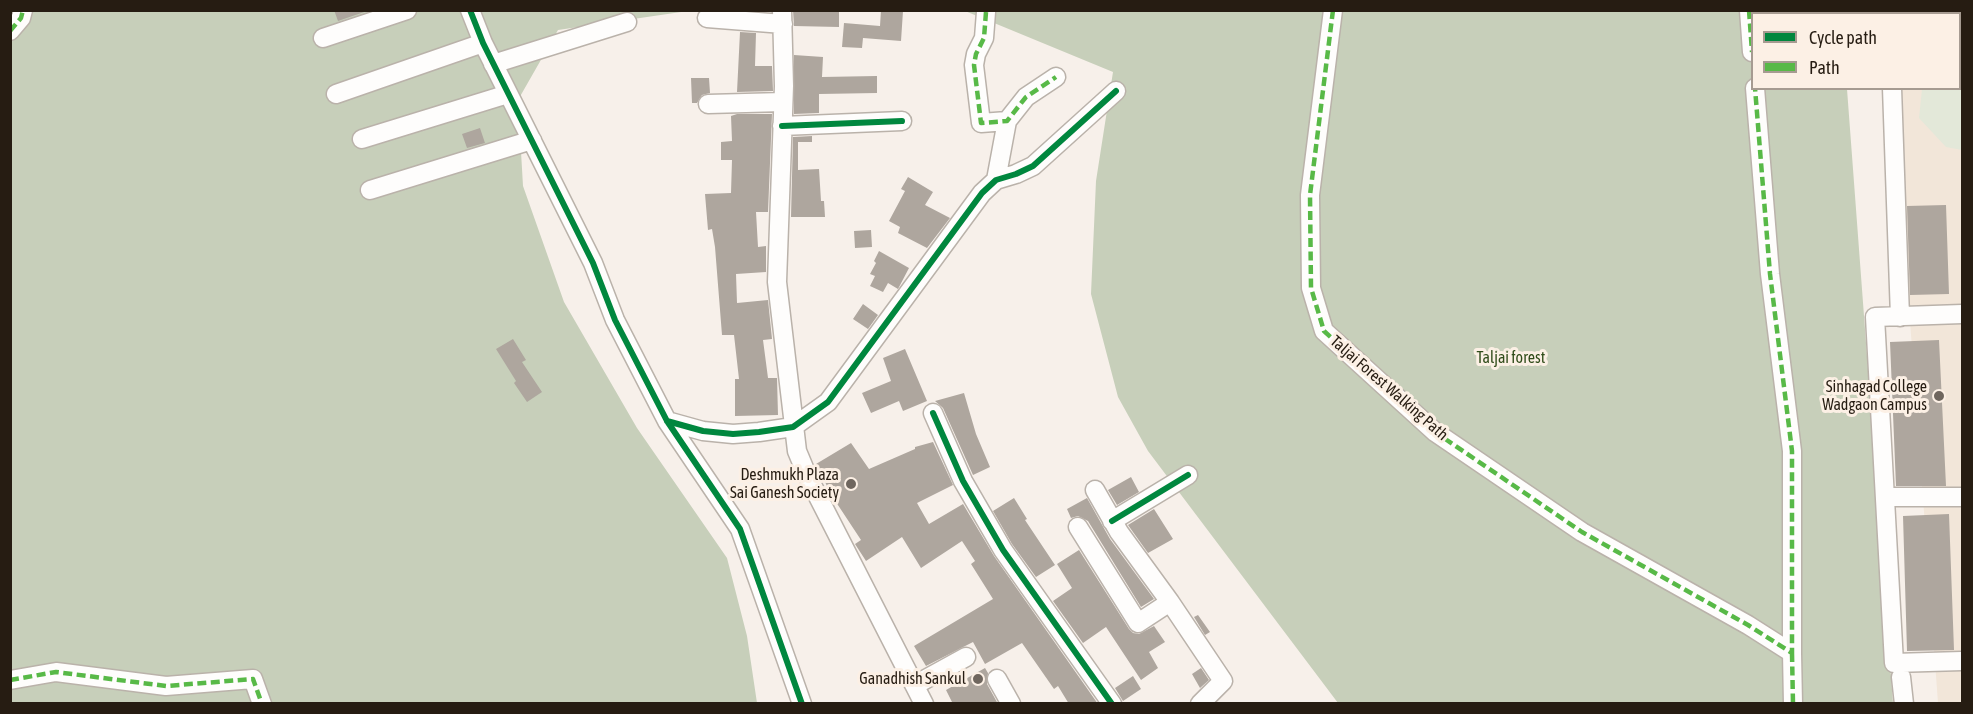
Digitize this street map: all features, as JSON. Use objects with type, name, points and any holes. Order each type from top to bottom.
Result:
[{"type":"street","points":[[10,31],[21,18],[23,10]]},
{"type":"street","points":[[322,38],[406,10]]},
{"type":"street","points":[[470,10],[483,43],[593,263],[615,320],[667,421],[740,528],[802,704]]},
{"type":"street","name":"Taljai Forest Walking Path","points":[[1333,10],[1310,195],[1311,288],[1324,331],[1444,438],[1582,532],[1792,652]]},
{"type":"street","points":[[1749,10],[1751,38]]},
{"type":"street","points":[[986,12],[984,38],[976,54],[974,65],[981,123],[1008,121]]},
{"type":"street","points":[[707,18],[783,17],[783,102],[777,282],[797,451],[919,698],[966,657]]},
{"type":"street","points":[[494,64],[627,22]]},
{"type":"street","points":[[336,94],[483,43]]},
{"type":"street","points":[[996,180],[1008,121],[1026,97],[1056,77]]},
{"type":"street","points":[[1755,90],[1770,274],[1792,452],[1793,704]]},
{"type":"street","points":[[1892,90],[1900,317]]},
{"type":"street","points":[[667,421],[703,431],[733,434],[794,427],[828,402],[982,193],[996,180],[1033,166],[1116,91]]},
{"type":"street","points":[[362,139],[508,94]]},
{"type":"street","points":[[708,104],[783,102]]},
{"type":"street","points":[[782,126],[902,121]]},
{"type":"street","points":[[370,190],[532,140]]},
{"type":"street","points":[[1962,314],[1875,317],[1894,663],[1962,661]]},
{"type":"street","points":[[933,413],[963,481],[1003,550],[1112,704]]},
{"type":"street","points":[[1112,521],[1188,475]]},
{"type":"street","points":[[1095,490],[1112,521],[1223,681],[1200,704]]},
{"type":"street","points":[[1885,497],[1962,497]]},
{"type":"street","points":[[1078,527],[1138,623],[1170,602]]},
{"type":"street","points":[[10,680],[56,672],[166,686],[253,679],[262,704]]},
{"type":"street","points":[[1901,677],[1904,704]]},
{"type":"street","points":[[997,679],[1011,704]]},
{"type":"shaded area","name":"Sinhagad College Wadgaon Campus","points":[[1962,11],[1962,703],[1938,703],[1893,90],[1961,90],[1961,12],[1887,12]]},
{"type":"shaded area","points":[[1962,11],[1962,150],[1946,147],[1919,118],[1922,90],[1961,90],[1961,12],[1956,12]]},
{"type":"green space","points":[[10,11],[688,11],[558,30],[518,100],[523,186],[564,302],[637,428],[727,558],[747,636],[757,703],[11,703]]},
{"type":"green space","name":"Taljai forest","points":[[965,11],[1841,11],[1751,12],[1751,90],[1847,90],[1893,703],[1338,703],[1148,451],[1118,397],[1091,294],[1096,181],[1113,72]]},
{"type":"building","points":[[334,10],[370,10],[338,21]]},
{"type":"building","points":[[793,10],[839,10],[839,27],[794,26]]},
{"type":"building","points":[[881,10],[903,11],[901,41],[863,38],[862,48],[842,47],[844,23],[880,26]]},
{"type":"building","points":[[740,32],[756,33],[755,66],[772,66],[773,91],[737,92]]},
{"type":"building","points":[[794,55],[823,57],[822,77],[877,76],[877,93],[819,94],[819,113],[794,114]]},
{"type":"building","points":[[691,78],[709,78],[710,93],[702,95],[697,103],[692,103]]},
{"type":"building","points":[[772,114],[768,212],[756,212],[758,247],[766,246],[766,272],[736,274],[737,303],[768,300],[772,339],[763,340],[768,378],[777,378],[778,415],[735,416],[735,379],[739,379],[734,335],[722,335],[715,247],[712,229],[708,230],[705,194],[731,193],[732,160],[721,160],[721,142],[732,141],[731,116]]},
{"type":"building","points":[[480,128],[485,143],[467,148],[462,134]]},
{"type":"building","points":[[812,136],[812,142],[798,142],[798,170],[819,169],[821,201],[824,201],[825,217],[791,217],[793,137]]},
{"type":"building","points":[[908,177],[933,192],[925,205],[950,218],[927,248],[898,233],[900,227],[889,221],[905,191],[901,189]]},
{"type":"building","points":[[1946,205],[1949,294],[1910,295],[1907,206]]},
{"type":"building","points":[[871,230],[872,247],[855,248],[854,231]]},
{"type":"building","points":[[879,251],[909,268],[898,289],[888,283],[883,292],[870,286],[875,276],[870,274]]},
{"type":"building","points":[[863,304],[878,315],[868,329],[853,319]]},
{"type":"building","points":[[513,339],[526,360],[522,362],[542,392],[527,402],[496,349]]},
{"type":"building","points":[[1939,340],[1946,486],[1896,486],[1890,342]]},
{"type":"building","points":[[905,349],[927,401],[903,411],[899,401],[871,413],[862,393],[891,381],[883,358]]},
{"type":"building","points":[[964,393],[976,434],[990,467],[973,475],[943,408],[935,401]]},
{"type":"building","points":[[933,442],[953,485],[917,503],[929,524],[963,504],[994,556],[1098,704],[1069,704],[1058,686],[1054,689],[1022,643],[985,664],[973,642],[926,666],[914,646],[993,599],[971,564],[975,561],[962,541],[921,568],[902,537],[866,561],[855,544],[861,540],[832,496],[816,464],[851,443],[869,469],[915,449],[915,447]]},
{"type":"building","points":[[1131,477],[1139,492],[1117,505],[1108,490]]},
{"type":"building","points":[[1014,498],[1027,519],[1025,520],[1055,565],[1036,577],[1012,544],[993,511]]},
{"type":"building","points":[[1087,498],[1110,539],[1154,599],[1141,607],[1088,521],[1078,516],[1071,518],[1067,509]]},
{"type":"building","points":[[1154,509],[1173,539],[1148,553],[1128,525]]},
{"type":"building","points":[[1949,514],[1954,650],[1907,651],[1903,516]]},
{"type":"building","points":[[1079,550],[1129,629],[1139,634],[1154,626],[1165,642],[1149,652],[1158,668],[1141,680],[1106,627],[1083,643],[1053,601],[1072,588],[1057,564]]},
{"type":"building","points":[[1198,615],[1210,632],[1205,635],[1194,617]]},
{"type":"building","name":"Ganadhish Sankul","points":[[985,668],[988,673],[987,684],[998,704],[953,704],[946,690]]},
{"type":"building","points":[[1201,668],[1209,680],[1200,688],[1192,674]]},
{"type":"building","points":[[1133,676],[1141,689],[1123,701],[1115,688]]},
{"type":"marked path","points":[[10,31],[21,18],[23,10]]},
{"type":"marked path","points":[[1333,10],[1310,195],[1311,288],[1324,331],[1435,432],[1582,532],[1748,625],[1792,653],[1792,451],[1770,274],[1755,90]]},
{"type":"marked path","points":[[1749,10],[1751,38]]},
{"type":"marked path","points":[[986,12],[984,38],[976,54],[974,65],[981,123],[1007,121],[1026,97],[1056,77]]},
{"type":"marked path","points":[[1792,653],[1793,704]]},
{"type":"marked path","points":[[10,680],[56,672],[166,686],[253,679],[262,704]]},
{"type":"cycle path","points":[[470,10],[483,43],[593,263],[615,320],[667,421],[740,529],[802,704]]},
{"type":"cycle path","points":[[667,421],[703,431],[733,434],[759,432],[793,427],[828,402],[982,193],[996,180],[1033,166],[1116,91]]},
{"type":"cycle path","points":[[782,126],[902,121]]},
{"type":"cycle path","points":[[933,413],[963,481],[1003,550],[1112,704]]},
{"type":"cycle path","points":[[1112,521],[1188,475]]},
{"type":"place","name":"Sinhagad College Wadgaon Campus","points":[[1939,396]]},
{"type":"place","name":"Deshmukh Plaza Sai Ganesh Society","points":[[851,484]]},
{"type":"place","name":"Ganadhish Sankul","points":[[978,679]]}]
